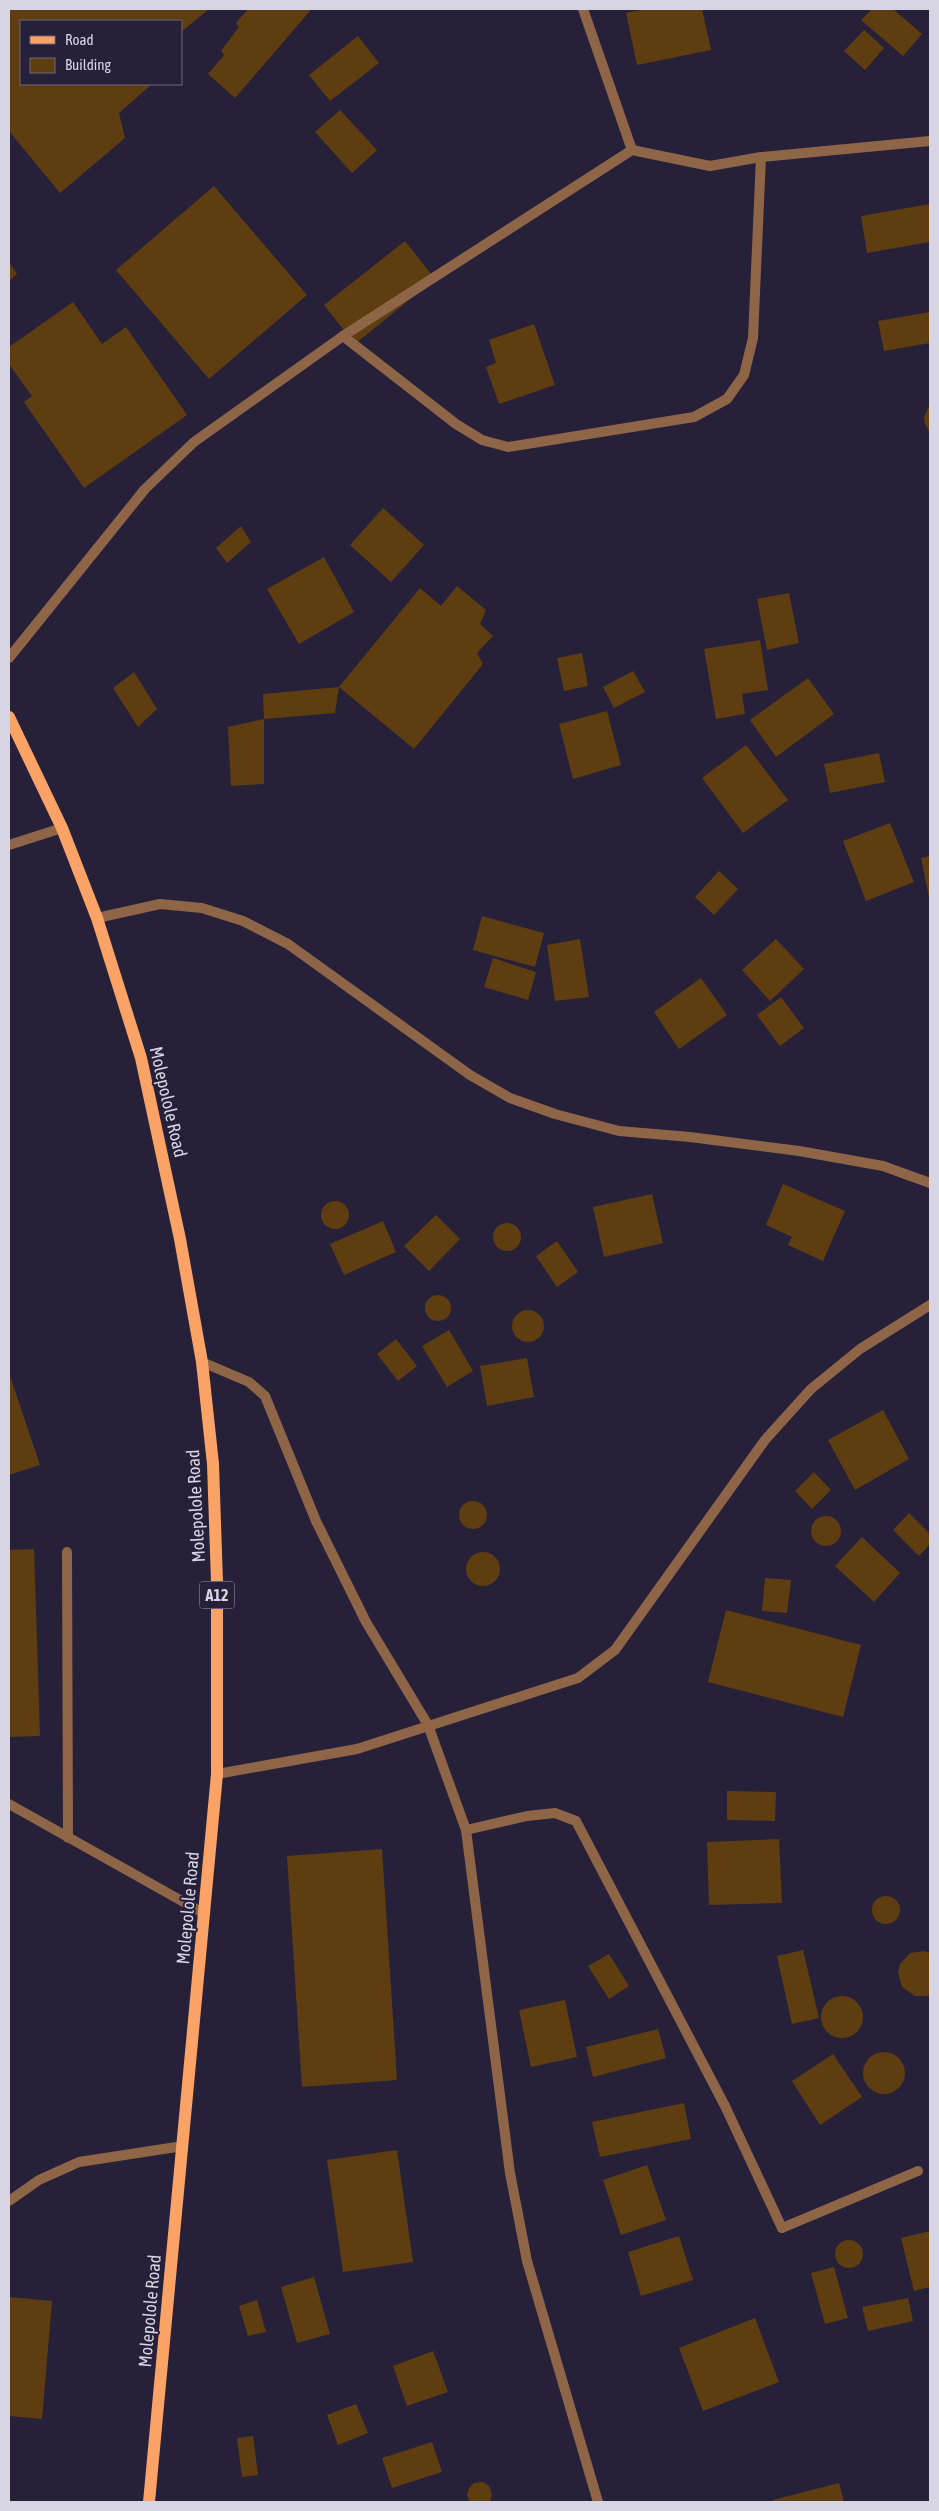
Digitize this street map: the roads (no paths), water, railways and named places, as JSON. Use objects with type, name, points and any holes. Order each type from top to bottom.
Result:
[{"type":"main road","name":"Molepolole Road","points":[[9,717],[62,828],[97,918],[141,1058],[180,1238],[202,1362],[213,1464],[217,1582],[218,1774],[149,2502]]},
{"type":"street","points":[[583,9],[632,150]]},
{"type":"street","points":[[9,658],[145,489],[187,448],[343,336],[632,150],[710,166],[762,157],[930,141]]},
{"type":"street","points":[[343,336],[456,424],[482,440],[508,447],[694,417],[727,399],[744,375],[754,338],[762,157]]},
{"type":"street","points":[[9,845],[62,828]]},
{"type":"street","points":[[97,918],[160,904],[202,908],[243,921],[288,944],[470,1075],[510,1098],[555,1114],[619,1132],[699,1138],[799,1151],[873,1164],[930,1182]]},
{"type":"street","points":[[218,1774],[357,1749],[578,1678],[615,1650],[765,1440],[811,1389],[860,1349],[930,1305]]},
{"type":"street","points":[[202,1362],[249,1382],[265,1396],[316,1521],[366,1622],[428,1725],[466,1830],[510,2173],[528,2261],[598,2502]]},
{"type":"street","points":[[67,1552],[68,1838]]},
{"type":"street","points":[[9,1804],[205,1914]]},
{"type":"street","points":[[466,1830],[527,1816],[555,1813],[576,1821],[725,2106],[782,2228],[918,2171]]},
{"type":"street","points":[[9,2201],[39,2180],[79,2162],[183,2146]]}]
